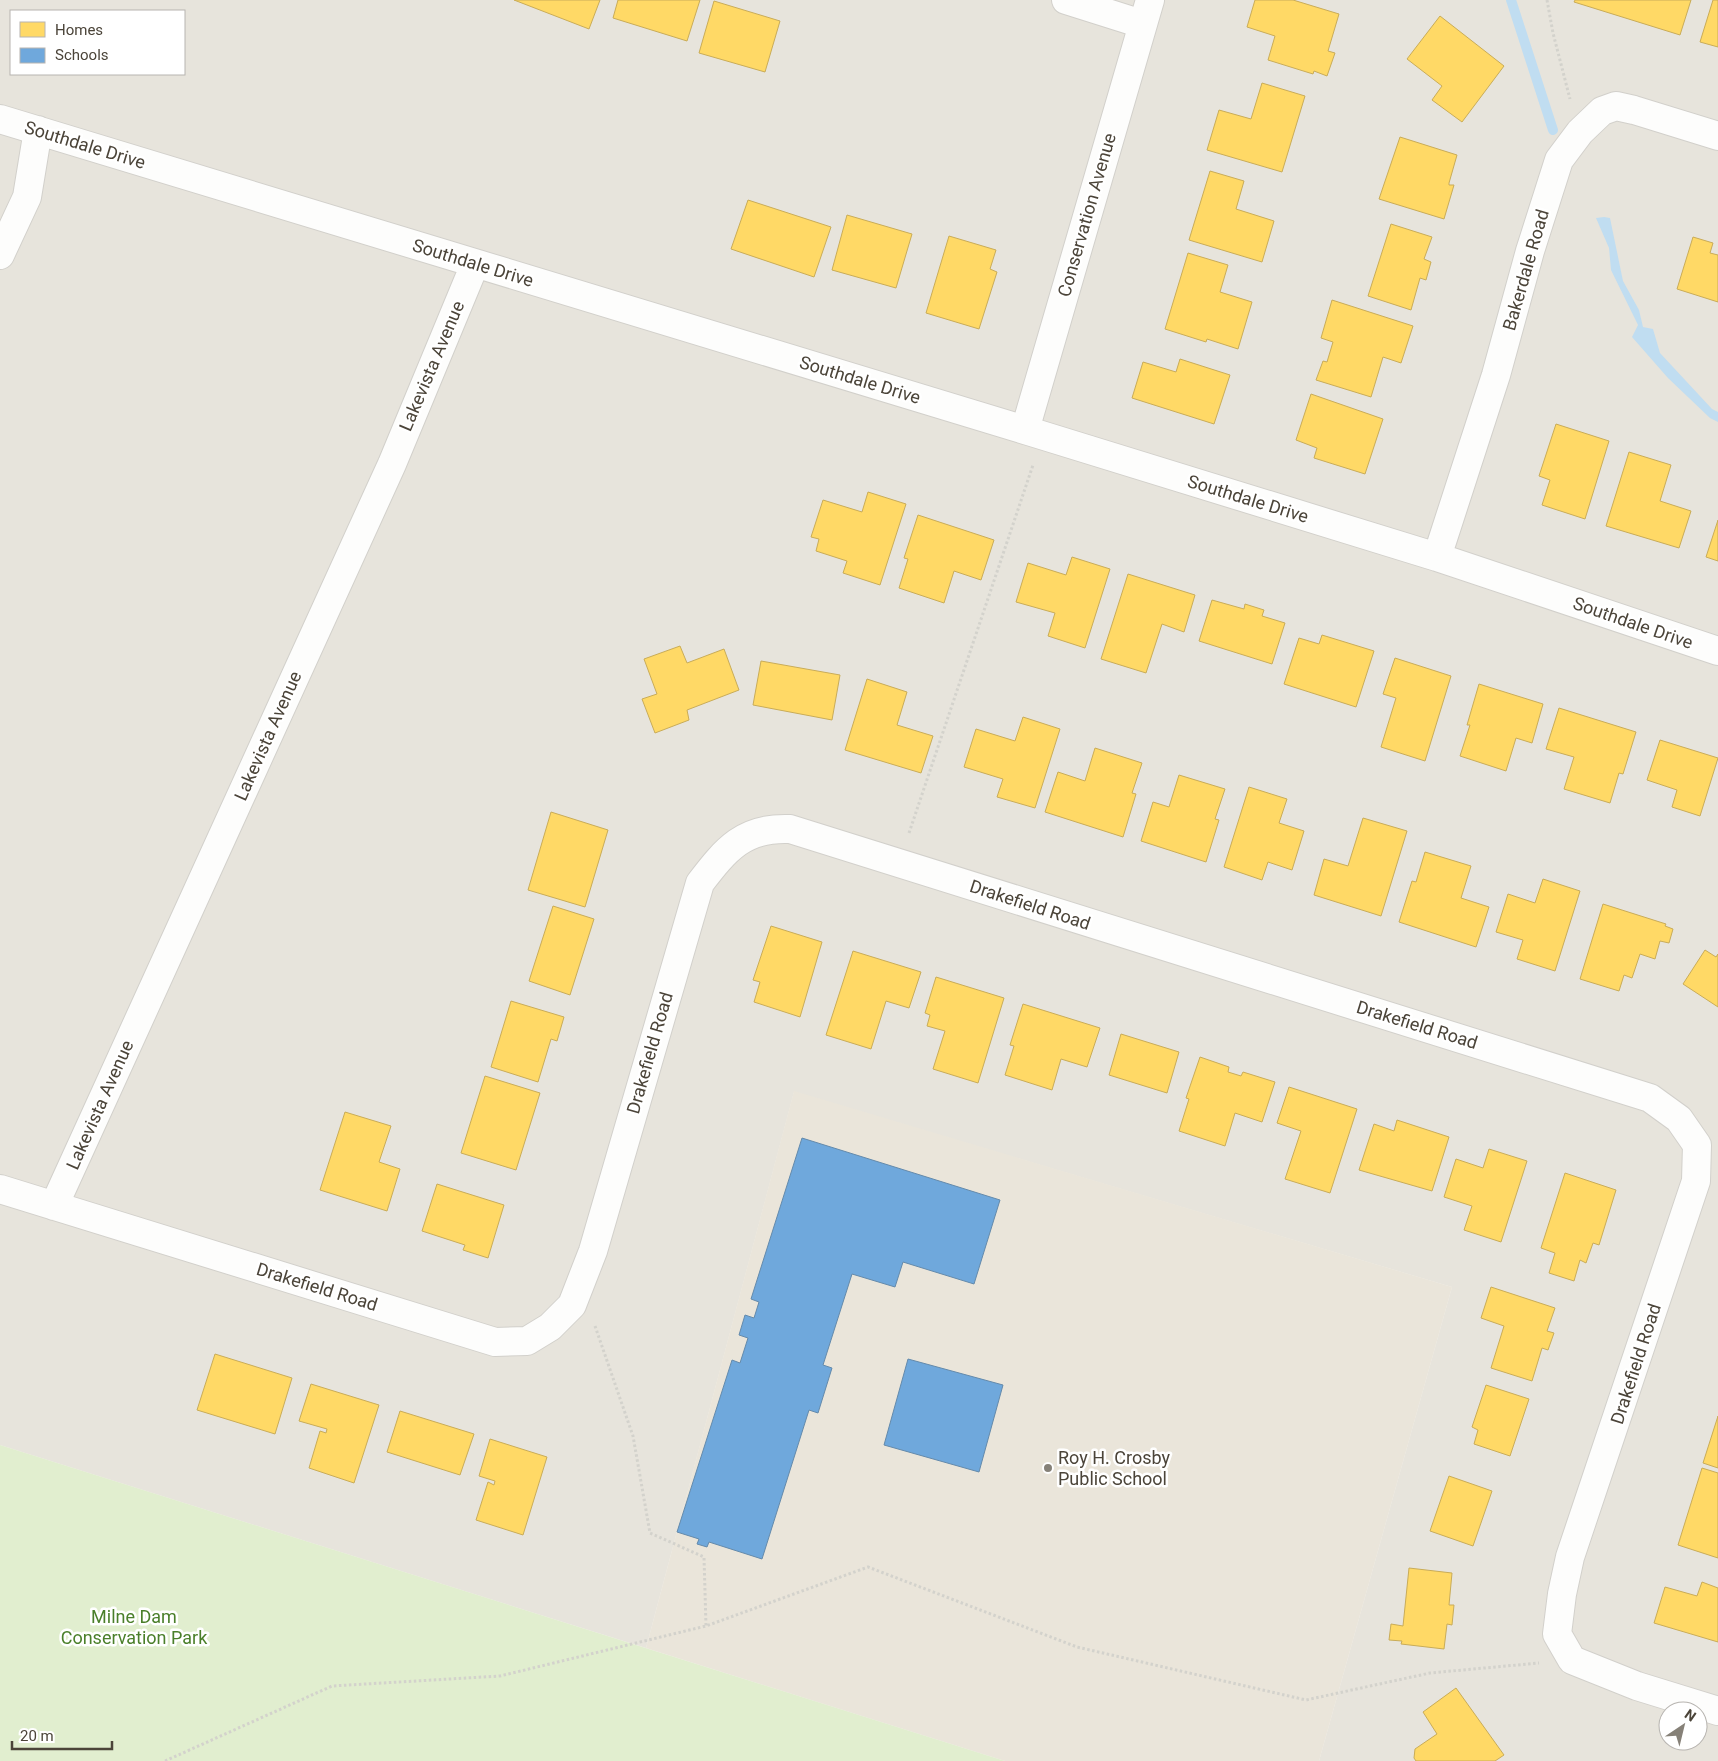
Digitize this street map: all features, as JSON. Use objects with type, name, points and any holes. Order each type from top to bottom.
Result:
[{"type":"street","points":[[1066,0],[1146,12]]},
{"type":"street","name":"Conservation Avenue","points":[[1026,430],[1146,12]]},
{"type":"street","name":"Bakerdale Road","points":[[1437,557],[1496,375],[1530,251],[1559,160],[1580,132],[1602,111],[1616,106],[1718,136]]},
{"type":"street","name":"Southdale Drive","points":[[0,119],[1026,430],[1437,557],[1718,651]]},
{"type":"street","points":[[0,255],[27,196],[38,130]]},
{"type":"street","name":"Lakevista Avenue","points":[[54,1206],[392,464],[475,264]]},
{"type":"street","name":"Drakefield Road","points":[[0,1189],[495,1342],[527,1340],[550,1327],[572,1305],[593,1251],[700,883],[718,859],[738,841],[772,828],[790,830],[1650,1098],[1679,1119],[1697,1145],[1696,1181],[1570,1557],[1562,1594],[1557,1634],[1572,1660]]},
{"type":"street","points":[[1572,1660],[1637,1686],[1718,1711]]},
{"type":"path","points":[[1547,0],[1553,33],[1572,105]]},
{"type":"path","points":[[899,863],[1033,463],[1026,430]]},
{"type":"path","points":[[572,1305],[592,1316],[632,1436],[650,1533],[704,1557],[706,1626]]},
{"type":"path","points":[[165,1761],[332,1686],[500,1676],[706,1626],[868,1568],[1077,1647],[1306,1700],[1430,1673],[1572,1660]]},
{"type":"shaded area","points":[[0,0],[1718,0],[1718,1761],[1319,1761],[1452,1287],[794,1092],[646,1648],[0,1445]]},
{"type":"shaded area","name":"Roy H. Crosby Public School","points":[[794,1091],[1452,1287],[1319,1761],[1005,1761],[646,1648]]},
{"type":"green space","name":"Milne Dam Conservation Park","points":[[0,1445],[1005,1761],[0,1761]]},
{"type":"water","points":[[1596,218],[1610,218],[1623,281],[1639,310],[1643,327],[1653,329],[1660,353],[1712,409],[1718,412],[1718,422],[1710,418],[1668,378],[1632,337],[1638,325],[1611,270],[1609,248]]},
{"type":"building: Homes","points":[[514,0],[600,0],[589,29]]},
{"type":"building: Homes","points":[[618,0],[700,0],[687,41],[613,18]]},
{"type":"building: Homes","points":[[1255,0],[1293,0],[1339,14],[1328,51],[1335,53],[1327,76],[1314,71],[1313,74],[1268,60],[1275,36],[1247,27]]},
{"type":"building: Homes","points":[[1575,0],[1691,0],[1680,35],[1574,2]]},
{"type":"building: Homes","points":[[1713,0],[1718,0],[1718,47],[1700,42]]},
{"type":"building: Homes","points":[[714,1],[780,21],[765,72],[699,53]]},
{"type":"building: Homes","points":[[1440,16],[1504,66],[1462,122],[1432,100],[1442,86],[1407,59]]},
{"type":"building: Homes","points":[[1262,83],[1305,96],[1282,172],[1207,150],[1219,110],[1251,119]]},
{"type":"building: Homes","points":[[1400,137],[1457,155],[1449,183],[1449,185],[1454,185],[1444,219],[1379,199]]},
{"type":"building: Homes","points":[[1210,171],[1244,181],[1236,209],[1274,221],[1262,262],[1189,240]]},
{"type":"building: Homes","points":[[748,200],[831,227],[814,277],[731,249]]},
{"type":"building: Homes","points":[[847,215],[912,234],[896,288],[832,270]]},
{"type":"building: Homes","points":[[1391,224],[1432,237],[1424,259],[1431,262],[1426,280],[1420,278],[1411,310],[1368,296]]},
{"type":"building: Homes","points":[[949,236],[996,250],[990,269],[997,272],[979,329],[926,313]]},
{"type":"building: Homes","points":[[1693,237],[1713,243],[1710,253],[1718,255],[1718,302],[1677,289]]},
{"type":"building: Homes","points":[[1188,253],[1228,265],[1220,292],[1252,302],[1238,349],[1207,339],[1206,342],[1165,329]]},
{"type":"building: Homes","points":[[1332,300],[1413,326],[1401,363],[1383,357],[1371,397],[1316,380],[1323,361],[1327,362],[1333,342],[1321,338]]},
{"type":"building: Homes","points":[[1180,359],[1230,375],[1214,424],[1132,398],[1143,362],[1176,372]]},
{"type":"building: Homes","points":[[1311,394],[1383,419],[1365,474],[1314,458],[1317,448],[1296,440]]},
{"type":"building: Homes","points":[[1556,424],[1609,441],[1585,519],[1542,505],[1550,480],[1539,476]]},
{"type":"building: Homes","points":[[1629,452],[1671,465],[1660,501],[1691,511],[1679,548],[1606,526]]},
{"type":"building: Homes","points":[[868,492],[906,504],[880,585],[843,573],[847,561],[816,551],[819,539],[811,537],[823,500],[862,512]]},
{"type":"building: Homes","points":[[918,515],[994,540],[981,580],[954,571],[944,603],[899,588],[908,559],[904,558]]},
{"type":"building: Homes","points":[[1718,520],[1718,561],[1706,557]]},
{"type":"building: Homes","points":[[1072,557],[1110,569],[1085,648],[1048,636],[1055,613],[1016,602],[1028,563],[1066,575]]},
{"type":"building: Homes","points":[[1128,574],[1195,595],[1184,632],[1162,624],[1146,673],[1101,659]]},
{"type":"building: Homes","points":[[1212,600],[1244,609],[1245,604],[1264,610],[1262,616],[1285,623],[1272,664],[1199,641]]},
{"type":"building: Homes","points":[[1322,635],[1374,651],[1356,707],[1284,684],[1299,638],[1319,644]]},
{"type":"building: Homes","points":[[680,646],[687,663],[724,649],[739,690],[687,710],[689,720],[655,733],[642,699],[657,694],[644,659]]},
{"type":"building: Homes","points":[[1395,658],[1451,676],[1425,761],[1381,747],[1396,698],[1383,694]]},
{"type":"building: Homes","points":[[761,661],[840,675],[832,720],[753,705]]},
{"type":"building: Homes","points":[[867,679],[907,692],[897,725],[933,736],[921,773],[845,750]]},
{"type":"building: Homes","points":[[1479,684],[1543,704],[1532,743],[1516,738],[1506,771],[1460,756],[1470,725],[1467,725]]},
{"type":"building: Homes","points":[[1559,708],[1636,732],[1623,774],[1619,773],[1610,803],[1564,789],[1574,757],[1546,749]]},
{"type":"building: Homes","points":[[1023,717],[1060,729],[1035,808],[997,797],[1003,779],[964,767],[976,729],[1015,741]]},
{"type":"building: Homes","points":[[1660,740],[1718,758],[1700,816],[1672,807],[1677,790],[1647,780]]},
{"type":"building: Homes","points":[[1095,748],[1142,763],[1132,793],[1136,794],[1123,837],[1045,812],[1058,772],[1085,781]]},
{"type":"building: Homes","points":[[1179,775],[1225,789],[1215,819],[1219,820],[1206,862],[1141,841],[1153,802],[1169,807]]},
{"type":"building: Homes","points":[[1249,787],[1287,799],[1279,823],[1304,831],[1292,870],[1268,862],[1262,880],[1224,867]]},
{"type":"building: Homes","points":[[551,812],[608,830],[585,907],[528,890]]},
{"type":"building: Homes","points":[[1363,818],[1407,831],[1381,916],[1314,895],[1324,859],[1348,866]]},
{"type":"building: Homes","points":[[1425,852],[1471,866],[1461,898],[1489,907],[1476,947],[1399,922],[1412,881],[1416,882]]},
{"type":"building: Homes","points":[[1543,879],[1580,891],[1555,971],[1517,959],[1523,940],[1496,932],[1508,894],[1535,903]]},
{"type":"building: Homes","points":[[1603,904],[1666,924],[1665,926],[1673,929],[1669,943],[1660,941],[1655,959],[1640,954],[1632,978],[1624,975],[1619,991],[1580,979]]},
{"type":"building: Homes","points":[[553,906],[594,919],[570,995],[529,981]]},
{"type":"building: Homes","points":[[771,926],[822,942],[800,1017],[754,1002],[760,982],[753,980]]},
{"type":"building: Homes","points":[[1705,950],[1716,957],[1718,954],[1718,1007],[1683,984]]},
{"type":"building: Homes","points":[[853,951],[921,972],[909,1008],[886,1001],[871,1049],[826,1035]]},
{"type":"building: Homes","points":[[936,977],[1004,998],[978,1083],[933,1069],[945,1031],[927,1026],[930,1015],[925,1013]]},
{"type":"building: Homes","points":[[511,1001],[564,1017],[557,1041],[551,1039],[538,1082],[491,1067]]},
{"type":"building: Homes","points":[[1023,1004],[1100,1028],[1087,1067],[1061,1059],[1052,1090],[1005,1075],[1014,1046],[1010,1045]]},
{"type":"building: Homes","points":[[1121,1034],[1179,1052],[1167,1093],[1109,1075]]},
{"type":"building: Homes","points":[[1200,1057],[1229,1067],[1228,1072],[1241,1076],[1243,1072],[1275,1082],[1262,1122],[1235,1113],[1225,1146],[1179,1131],[1189,1099],[1186,1098]]},
{"type":"building: Homes","points":[[485,1076],[540,1093],[516,1170],[461,1153]]},
{"type":"building: Homes","points":[[1289,1087],[1357,1109],[1330,1193],[1285,1179],[1301,1131],[1277,1123]]},
{"type":"building: Homes","points":[[345,1112],[391,1126],[379,1162],[400,1169],[387,1211],[320,1190]]},
{"type":"building: Homes","points":[[1397,1120],[1449,1137],[1432,1191],[1359,1170],[1374,1124],[1394,1131]]},
{"type":"building: Homes","points":[[1489,1149],[1527,1161],[1501,1242],[1464,1230],[1472,1206],[1444,1197],[1456,1159],[1483,1168]]},
{"type":"building: Homes","points":[[1565,1173],[1616,1190],[1599,1245],[1593,1243],[1586,1263],[1580,1260],[1574,1281],[1549,1273],[1555,1253],[1541,1248]]},
{"type":"building: Homes","points":[[437,1184],[504,1205],[488,1258],[463,1250],[465,1245],[422,1231]]},
{"type":"building: Homes","points":[[1491,1287],[1555,1308],[1547,1331],[1554,1333],[1548,1350],[1542,1348],[1532,1381],[1491,1368],[1504,1326],[1481,1318]]},
{"type":"building: Homes","points":[[215,1354],[292,1378],[275,1434],[197,1410]]},
{"type":"building: Homes","points":[[311,1384],[379,1405],[354,1483],[309,1468],[320,1431],[326,1433],[327,1429],[299,1421]]},
{"type":"building: Homes","points":[[1486,1385],[1529,1399],[1510,1456],[1474,1444],[1478,1430],[1472,1427]]},
{"type":"building: Homes","points":[[400,1411],[474,1434],[460,1475],[387,1452]]},
{"type":"building: Homes","points":[[1718,1416],[1718,1468],[1703,1463]]},
{"type":"building: Homes","points":[[490,1439],[547,1457],[523,1535],[476,1520],[488,1482],[494,1485],[495,1481],[479,1476]]},
{"type":"building: Homes","points":[[1702,1468],[1718,1473],[1718,1558],[1678,1545]]},
{"type":"building: Homes","points":[[1449,1476],[1492,1491],[1473,1546],[1430,1531]]},
{"type":"building: Homes","points":[[1409,1568],[1452,1573],[1449,1605],[1454,1605],[1452,1625],[1447,1624],[1444,1649],[1401,1644],[1402,1641],[1389,1640],[1391,1624],[1403,1626]]},
{"type":"building: Homes","points":[[1702,1582],[1718,1588],[1718,1642],[1654,1623],[1665,1587],[1697,1596]]},
{"type":"building: Homes","points":[[1456,1688],[1504,1755],[1495,1761],[1416,1761],[1414,1758],[1415,1749],[1437,1734],[1423,1712]]},
{"type":"building: Schools","points":[[802,1138],[1000,1200],[974,1284],[903,1262],[895,1287],[852,1274],[823,1365],[832,1368],[818,1413],[809,1410],[762,1559],[709,1542],[707,1547],[697,1544],[699,1539],[677,1532],[732,1360],[740,1363],[748,1338],[739,1335],[745,1315],[754,1318],[759,1302],[751,1299]]},
{"type":"building: Schools","points":[[908,1359],[1003,1385],[979,1472],[884,1445]]},
{"type":"waterway","points":[[1511,0],[1553,130]]},
{"type":"place","name":"Roy H. Crosby Public School","points":[[1048,1468]]}]
